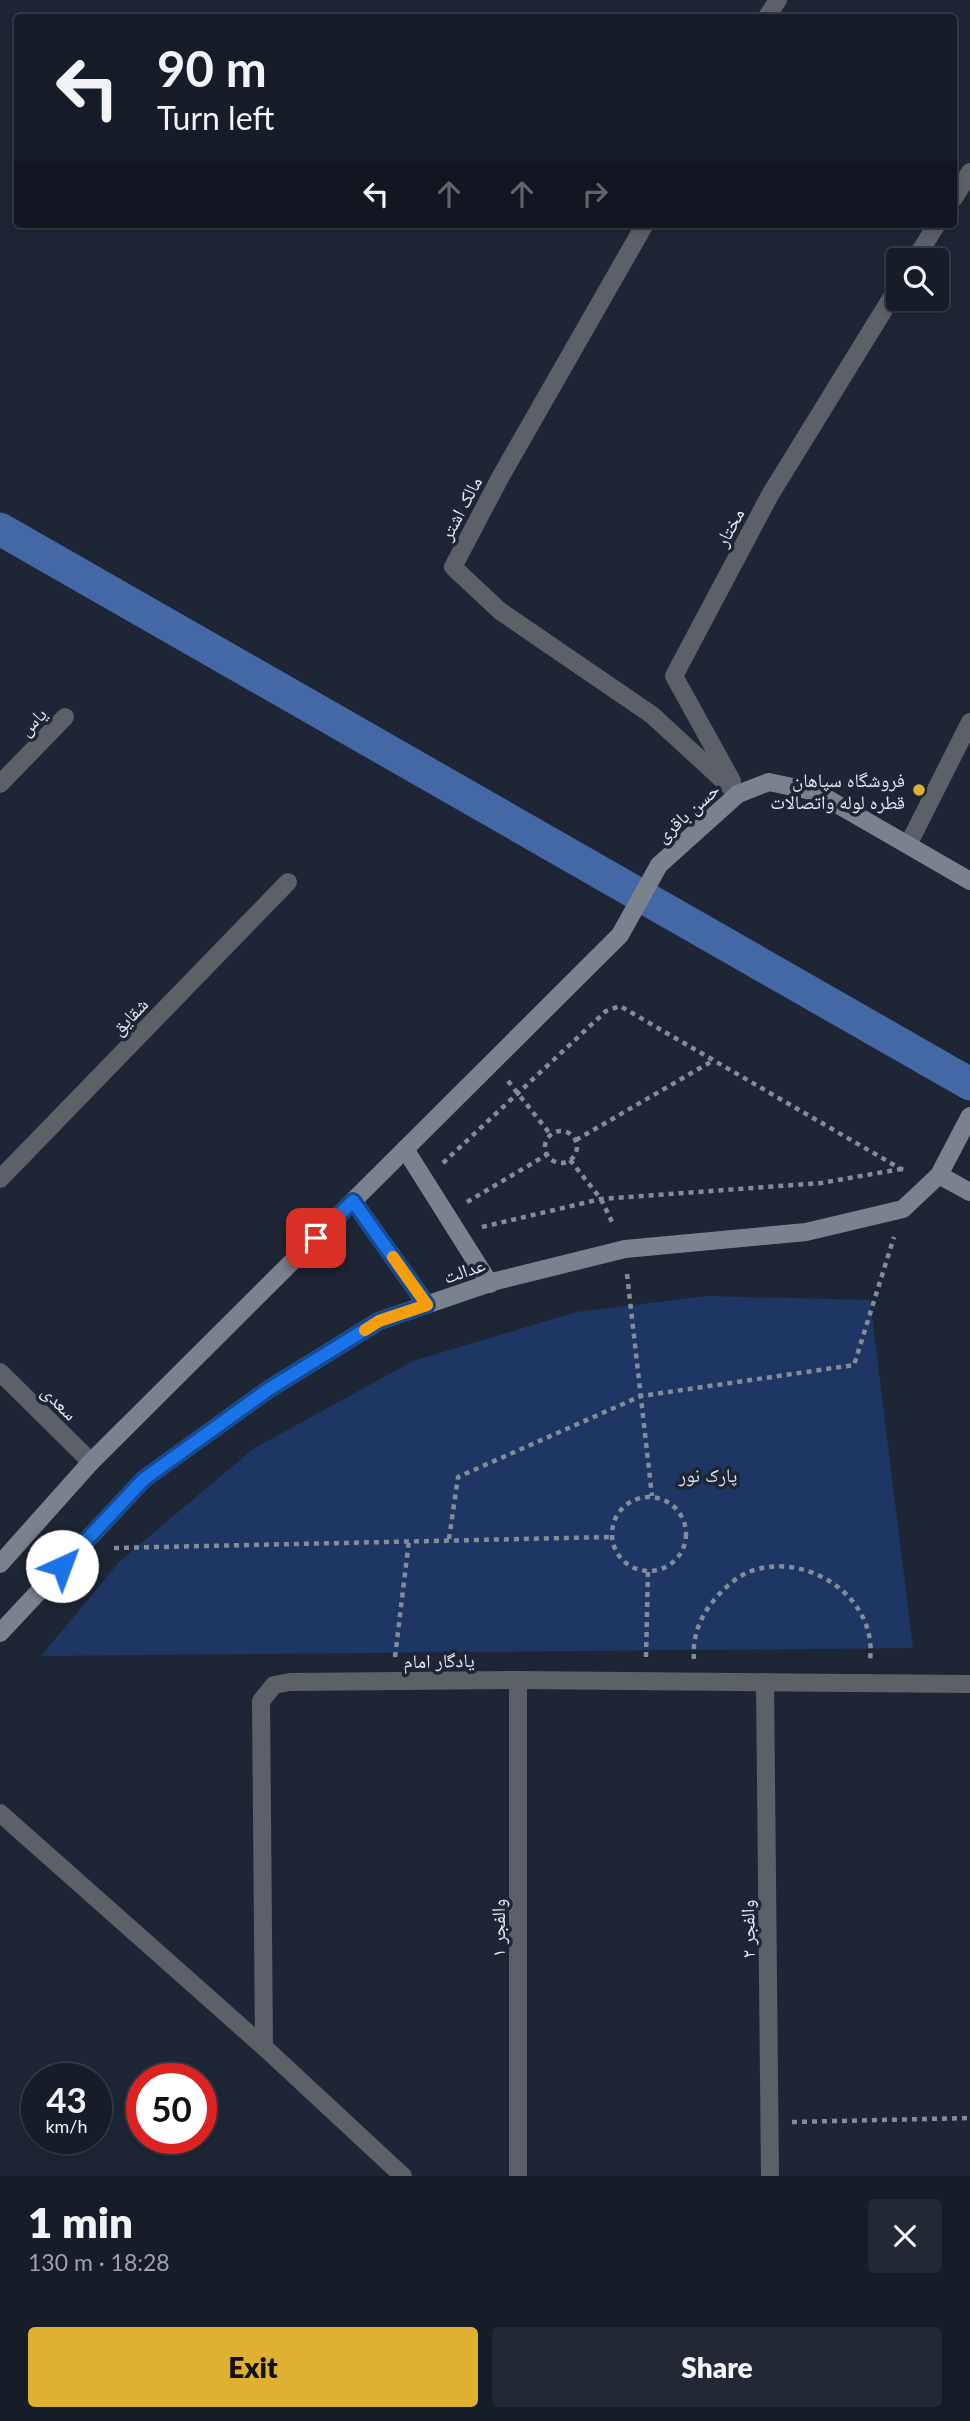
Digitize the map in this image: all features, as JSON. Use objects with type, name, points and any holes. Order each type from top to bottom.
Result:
[{"type":"main road","name":"حسن باقری","points":[[492,1062],[620,935],[659,865],[738,794],[769,782],[816,792],[970,881]]},
{"type":"main road","points":[[0,1564],[92,1462],[492,1062]]},
{"type":"main road","points":[[903,1209],[939,1175],[968,1119]]},
{"type":"main road","points":[[405,1149],[489,1284]]},
{"type":"main road","points":[[939,1175],[970,1192]]},
{"type":"main road","points":[[353,1201],[427,1305]]},
{"type":"main road","name":"عدالت","points":[[0,1633],[144,1479],[269,1389],[379,1321],[489,1284],[625,1249],[806,1232],[903,1209]]},
{"type":"street","points":[[957,193],[970,172]]},
{"type":"street","name":"مالک اشتر","points":[[643,228],[501,476],[453,567],[500,611],[652,715],[738,794]]},
{"type":"street","points":[[922,248],[935,228]]},
{"type":"street","name":"مختار","points":[[738,794],[674,676],[770,495],[886,306]]},
{"type":"street","name":"یاس","points":[[0,784],[65,717]]},
{"type":"street","points":[[908,845],[970,722]]},
{"type":"street","name":"شقایق","points":[[0,1179],[288,882]]},
{"type":"street","name":"سعدی","points":[[0,1372],[92,1462]]},
{"type":"street","name":"یادگار امام","points":[[264,2047],[261,1700],[274,1685],[289,1682],[517,1680],[970,1684]]},
{"type":"street","name":"والفجر ۱","points":[[517,1680],[519,2176]]},
{"type":"street","name":"والفجر ۲","points":[[765,1682],[770,2176]]},
{"type":"street","points":[[0,1813],[264,2047],[403,2176]]},
{"type":"path","points":[[440,1166],[606,1011],[620,1006],[901,1169]]},
{"type":"path","points":[[576,1140],[714,1060]]},
{"type":"path","points":[[492,1062],[551,1135]]},
{"type":"path","points":[[557,1131],[568,1132],[576,1140],[577,1151],[570,1160],[559,1163],[549,1158],[544,1148],[547,1137],[557,1131]]},
{"type":"path","points":[[459,1207],[548,1154]]},
{"type":"path","points":[[570,1160],[601,1199],[625,1249],[652,1496]]},
{"type":"path","points":[[476,1228],[601,1199],[821,1183],[901,1169],[939,1175]]},
{"type":"path","points":[[449,1539],[458,1477],[641,1396],[855,1365],[903,1209]]},
{"type":"path","points":[[652,1496],[671,1504],[678,1512],[684,1521],[686,1542],[676,1560],[657,1571],[636,1569],[619,1557],[612,1537],[616,1516],[631,1501],[652,1496]]},
{"type":"path","points":[[78,1549],[612,1537]]},
{"type":"path","points":[[392,1682],[409,1540]]},
{"type":"path","points":[[696,1681],[693,1647],[702,1615],[722,1589],[751,1571],[784,1566],[817,1572],[844,1590],[864,1617],[872,1650],[867,1683]]},
{"type":"path","points":[[646,1681],[648,1570]]},
{"type":"path","points":[[770,2123],[970,2118]]},
{"type":"green space","name":"پارک نور","points":[[707,1296],[870,1300],[913,1648],[41,1656],[120,1561],[253,1449],[413,1361],[576,1312]]},
{"type":"waterway","points":[[0,529],[970,1084]]},
{"type":"slow traffic","points":[[365,1330],[379,1321],[427,1305],[393,1257]]},
{"type":"place","name":"فروشگاه سپاهان قطره لوله واتصالات","points":[[919,790]]},
{"type":"route","points":[[62,1566],[144,1479],[269,1389],[379,1321],[427,1305],[353,1201],[316,1238]]}]
